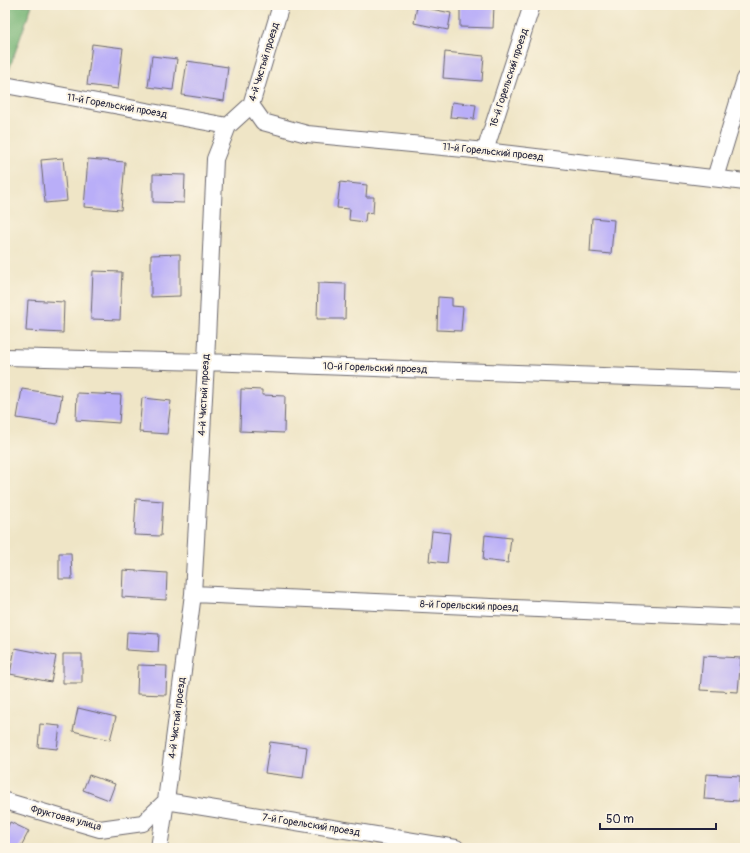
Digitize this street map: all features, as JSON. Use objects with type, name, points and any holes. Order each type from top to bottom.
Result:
[{"type":"street","name":"4-й Чистый проезд","points":[[159,848],[193,594],[206,362],[215,159],[228,126],[251,105],[281,5]]},
{"type":"street","name":"16-й Горельский проезд","points":[[485,151],[532,5]]},
{"type":"street","points":[[715,178],[745,79]]},
{"type":"street","name":"11-й Горельский проезд","points":[[5,85],[228,126]]},
{"type":"street","name":"11-й Горельский проезд","points":[[251,105],[263,122],[307,134],[485,151],[745,182]]},
{"type":"street","name":"10-й Горельский проезд","points":[[5,357],[206,362],[745,381]]},
{"type":"street","name":"8-й Горельский проезд","points":[[193,594],[745,618]]},
{"type":"street","name":"Фруктовая улица","points":[[5,801],[100,829],[143,823],[166,801]]},
{"type":"street","name":"7-й Горельский проезд","points":[[166,801],[456,848]]},
{"type":"green space","points":[[5,5],[32,5],[7,75],[5,75]]},
{"type":"building","points":[[460,5],[494,5],[493,28],[460,27]]},
{"type":"building","points":[[417,6],[451,13],[448,30],[414,23]]},
{"type":"building","points":[[92,44],[123,48],[118,89],[87,85]]},
{"type":"building","points":[[445,52],[484,56],[482,81],[443,78]]},
{"type":"building","points":[[152,56],[177,59],[173,90],[148,87]]},
{"type":"building","points":[[187,61],[228,67],[224,101],[182,95]]},
{"type":"building","points":[[452,102],[476,105],[474,119],[450,117]]},
{"type":"building","points":[[63,158],[67,201],[45,203],[41,160]]},
{"type":"building","points":[[88,159],[125,162],[121,210],[84,207]]},
{"type":"building","points":[[153,174],[185,175],[184,203],[153,202]]},
{"type":"building","points":[[340,182],[367,185],[366,197],[374,197],[373,213],[366,212],[365,222],[349,220],[350,209],[337,208]]},
{"type":"building","points":[[592,218],[614,220],[611,254],[590,252]]},
{"type":"building","points":[[180,254],[180,296],[151,297],[151,255]]},
{"type":"building","points":[[93,271],[122,272],[120,320],[91,319]]},
{"type":"building","points":[[318,283],[346,284],[345,319],[317,319]]},
{"type":"building","points":[[438,297],[452,298],[452,306],[463,307],[461,331],[437,330]]},
{"type":"building","points":[[28,300],[64,302],[63,333],[26,331]]},
{"type":"building","points":[[22,389],[62,395],[57,424],[17,418]]},
{"type":"building","points":[[241,389],[262,390],[262,395],[285,396],[284,433],[240,431]]},
{"type":"building","points":[[77,393],[121,395],[119,423],[76,420]]},
{"type":"building","points":[[142,398],[171,401],[167,434],[139,432]]},
{"type":"building","points":[[136,499],[163,501],[161,536],[134,535]]},
{"type":"building","points":[[432,531],[450,533],[447,563],[429,561]]},
{"type":"building","points":[[485,535],[511,538],[508,563],[483,560]]},
{"type":"building","points":[[59,553],[71,553],[72,579],[59,579]]},
{"type":"building","points":[[123,570],[167,573],[166,600],[122,597]]},
{"type":"building","points":[[127,632],[159,634],[158,652],[126,650]]},
{"type":"building","points":[[15,648],[56,656],[51,682],[10,674]]},
{"type":"building","points":[[63,654],[82,654],[82,683],[63,683]]},
{"type":"building","points":[[703,656],[741,658],[738,692],[700,690]]},
{"type":"building","points":[[138,665],[167,666],[166,695],[137,694]]},
{"type":"building","points":[[78,708],[116,717],[110,740],[73,731]]},
{"type":"building","points":[[40,724],[60,726],[57,749],[38,747]]},
{"type":"building","points":[[270,742],[307,747],[303,778],[265,773]]},
{"type":"building","points":[[706,774],[740,776],[739,801],[704,799]]},
{"type":"building","points":[[89,775],[115,784],[109,800],[83,790]]},
{"type":"building","points":[[10,822],[29,831],[20,848],[5,848],[5,833]]}]
